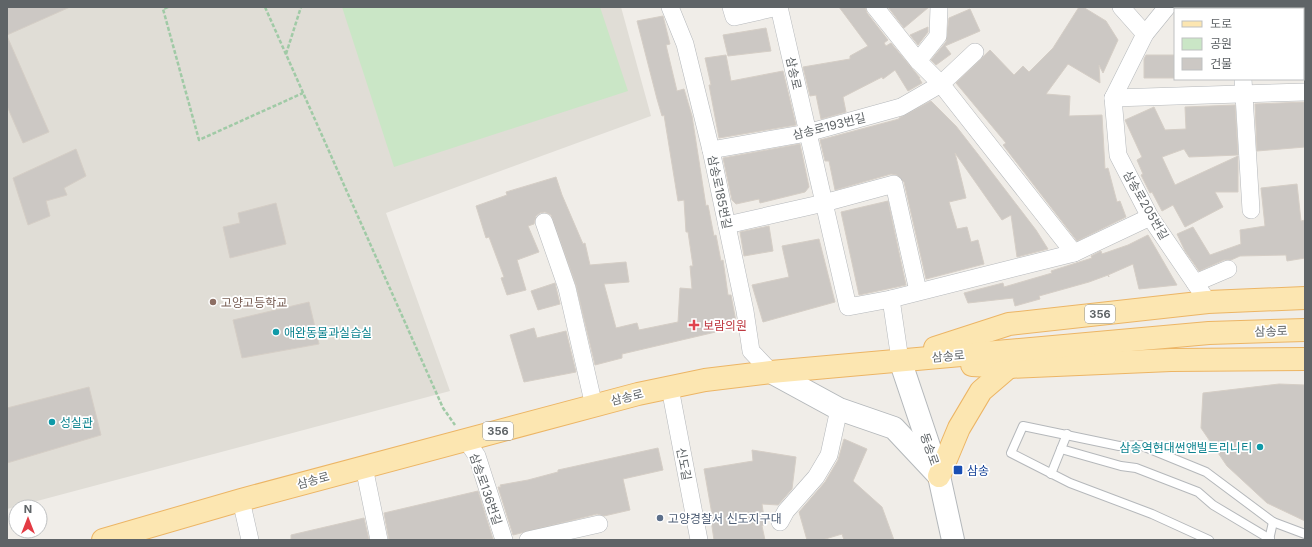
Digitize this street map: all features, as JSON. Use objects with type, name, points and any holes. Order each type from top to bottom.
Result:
[{"type":"main road","name":"356","points":[[900,360],[1009,324],[1208,302],[1305,298]]},
{"type":"main road","name":"삼송로","points":[[112,539],[242,500],[364,467],[594,406],[705,380],[771,372],[1209,333],[1305,330]]},
{"type":"main road","name":"356","points":[[900,360],[1009,367],[1171,360],[1305,359]]},
{"type":"main road","name":"동송로","points":[[900,360],[939,476],[954,540]]},
{"type":"main road","points":[[771,372],[839,408],[894,428],[939,476],[959,428],[981,391],[1009,367]]},
{"type":"street","name":"삼송로185번길","points":[[670,7],[685,44],[711,150],[746,312],[751,350],[771,372]]},
{"type":"street","points":[[731,7],[734,18],[778,7]]},
{"type":"street","name":"삼송로","points":[[778,7],[848,308],[890,299]]},
{"type":"street","points":[[875,7],[918,61],[941,84],[1074,253]]},
{"type":"street","points":[[918,61],[938,36],[939,7]]},
{"type":"street","points":[[1121,7],[1145,34]]},
{"type":"street","points":[[1113,98],[1145,34],[1167,7]]},
{"type":"street","name":"삼송로193번길","points":[[711,150],[807,133],[901,107],[941,84],[975,52]]},
{"type":"street","points":[[1113,98],[1243,86],[1305,92]]},
{"type":"street","points":[[1243,86],[1251,210]]},
{"type":"street","name":"삼송로205번길","points":[[1113,98],[1118,155],[1150,217],[1208,302]]},
{"type":"street","points":[[727,225],[824,203],[901,182],[918,291]]},
{"type":"street","points":[[900,360],[890,299],[1074,253],[1150,217]]},
{"type":"street","name":"삼송로","points":[[544,222],[567,288],[594,406]]},
{"type":"street","points":[[1195,283],[1228,269]]},
{"type":"street","name":"신도길","points":[[670,388],[699,540]]},
{"type":"street","points":[[780,522],[786,511],[816,478],[829,455],[839,408]]},
{"type":"street","name":"삼송로136번길","points":[[466,440],[477,456],[504,540]]},
{"type":"street","points":[[364,467],[378,540]]},
{"type":"street","points":[[242,500],[250,540]]},
{"type":"street","points":[[528,540],[599,524]]},
{"type":"lane","points":[[1209,540],[1152,514],[1070,483],[1011,453],[1023,426],[1119,446],[1140,445],[1206,472],[1273,522],[1305,534]]},
{"type":"lane","points":[[1051,474],[1067,434]]},
{"type":"lane","points":[[1061,449],[1121,466],[1136,468],[1198,492],[1213,505],[1269,540],[1273,522]]},
{"type":"path","points":[[168,7],[164,9],[199,140],[303,93]]},
{"type":"path","points":[[265,7],[443,408],[466,440]]},
{"type":"path","points":[[286,54],[301,7]]},
{"type":"shaded area","name":"고양고등학교","points":[[7,7],[621,7],[651,116],[386,213],[450,391],[45,499],[8,499],[7,509]]},
{"type":"green space","points":[[342,7],[600,7],[628,91],[394,167]]},
{"type":"building","points":[[7,7],[70,7],[7,35]]},
{"type":"building","points":[[839,7],[865,7],[867,13],[888,40],[884,43],[886,46],[891,43],[920,78],[922,83],[908,91],[895,70],[883,79],[882,77],[843,97],[846,112],[821,119],[816,95],[810,96],[803,67],[850,59],[850,56],[868,46]]},
{"type":"building","points":[[888,7],[929,7],[904,28]]},
{"type":"building","points":[[1079,7],[1083,7],[1106,21],[1118,40],[1103,73],[1099,65],[1100,83],[1068,64],[1046,94],[1070,96],[1069,116],[1102,115],[1105,169],[1108,168],[1117,202],[1120,201],[1126,217],[1077,241],[1003,145],[1006,143],[956,83],[990,50],[1014,75],[1023,66],[1029,72],[1053,48]]},
{"type":"building","points":[[970,9],[980,31],[945,46],[951,54],[936,65],[931,60],[946,42],[949,18]]},
{"type":"building","points":[[663,16],[670,44],[666,45],[677,91],[684,89],[692,116],[706,206],[708,205],[721,261],[723,260],[728,295],[731,295],[737,327],[622,354],[622,358],[595,365],[576,285],[551,215],[545,212],[540,213],[536,216],[534,224],[528,226],[539,252],[517,260],[526,290],[507,295],[501,278],[504,277],[489,237],[486,238],[476,206],[507,195],[506,192],[556,177],[583,244],[585,243],[590,265],[626,262],[629,282],[604,284],[616,328],[637,323],[639,330],[678,322],[680,288],[692,289],[690,266],[693,266],[688,232],[686,232],[684,200],[678,201],[664,115],[662,116],[657,99],[637,21]]},
{"type":"building","points":[[928,27],[928,32],[918,45],[910,35]]},
{"type":"building","points":[[766,28],[771,51],[728,56],[723,35]]},
{"type":"building","points":[[7,36],[49,132],[23,143],[7,106]]},
{"type":"building","points":[[726,55],[731,81],[783,71],[796,125],[719,138],[709,85],[711,85],[705,58]]},
{"type":"building","points":[[1146,55],[1174,55],[1174,78],[1144,78],[1144,59]]},
{"type":"building","points":[[931,101],[956,126],[1036,230],[1048,249],[1017,257],[1011,215],[1002,220],[955,153],[966,198],[949,202],[957,229],[967,227],[971,242],[978,240],[984,264],[926,279],[904,182],[897,175],[891,174],[835,190],[829,161],[825,161],[820,140],[899,119]]},
{"type":"building","points":[[1305,102],[1305,147],[1257,151],[1255,104]]},
{"type":"building","points":[[1235,105],[1238,155],[1189,157],[1184,149],[1162,157],[1175,185],[1238,156],[1238,192],[1215,192],[1223,207],[1185,227],[1173,205],[1162,211],[1152,192],[1150,193],[1141,175],[1143,174],[1137,160],[1142,157],[1125,120],[1154,107],[1165,130],[1186,129],[1185,107]]},
{"type":"building","points":[[800,144],[809,187],[805,192],[760,203],[759,199],[736,204],[732,200],[723,158]]},
{"type":"building","points":[[76,149],[86,176],[64,188],[67,195],[46,201],[50,216],[28,225],[13,178]]},
{"type":"building","points":[[1297,184],[1301,221],[1305,220],[1305,258],[1287,261],[1286,255],[1240,256],[1231,260],[1224,260],[1199,271],[1185,251],[1177,234],[1193,227],[1210,255],[1241,244],[1240,230],[1265,226],[1261,188]]},
{"type":"building","points":[[888,201],[906,285],[859,295],[841,212]]},
{"type":"building","points":[[276,203],[286,244],[230,258],[223,227],[240,223],[238,213]]},
{"type":"building","points":[[769,226],[773,251],[744,256],[740,232]]},
{"type":"building","points":[[1148,235],[1177,285],[1139,289],[1133,264],[1108,275],[1039,296],[1040,299],[1015,306],[1013,298],[968,303],[964,293],[1003,283],[1004,287],[1052,273],[1051,271],[1092,258],[1091,256],[1101,251],[1102,254],[1128,245]]},
{"type":"building","points":[[819,239],[835,302],[763,322],[752,285],[789,277],[782,246]]},
{"type":"building","points":[[555,283],[560,304],[538,310],[531,291]]},
{"type":"building","name":"애완동물과실습실","points":[[309,302],[319,344],[242,358],[233,320]]},
{"type":"building","points":[[534,328],[537,338],[566,331],[576,372],[524,382],[510,335]]},
{"type":"building","name":"삼송역현대썬앤빌트리니티","points":[[1279,384],[1305,385],[1305,521],[1267,503],[1227,466],[1201,428],[1203,393]]},
{"type":"building","name":"성실관","points":[[89,387],[101,435],[7,463],[7,408]]},
{"type":"building","points":[[844,439],[867,449],[853,481],[882,507],[894,540],[844,540],[842,534],[822,540],[807,540],[799,512],[825,482],[838,460]]},
{"type":"building","points":[[658,448],[663,470],[623,479],[630,510],[604,516],[597,514],[513,535],[498,487],[501,487],[500,485],[528,480],[558,472],[558,470]]},
{"type":"building","points":[[752,450],[796,457],[792,489],[778,505],[762,504],[765,524],[762,526],[765,540],[714,540],[711,520],[713,520],[704,469],[753,461]]},
{"type":"building","points":[[478,491],[493,539],[389,540],[384,513]]},
{"type":"building","points":[[364,518],[369,540],[291,540],[291,535]]},
{"type":"place","name":"고양고등학교","points":[[213,302]]},
{"type":"place","name":"보람의원","points":[[694,325]]},
{"type":"place","name":"애완동물과실습실","points":[[276,332]]},
{"type":"place","name":"성실관","points":[[52,422]]},
{"type":"place","name":"삼송역현대썬앤빌트리니티","points":[[1260,447]]},
{"type":"place","name":"삼송","points":[[958,470]]},
{"type":"place","name":"고양경찰서 신도지구대","points":[[660,518]]}]
